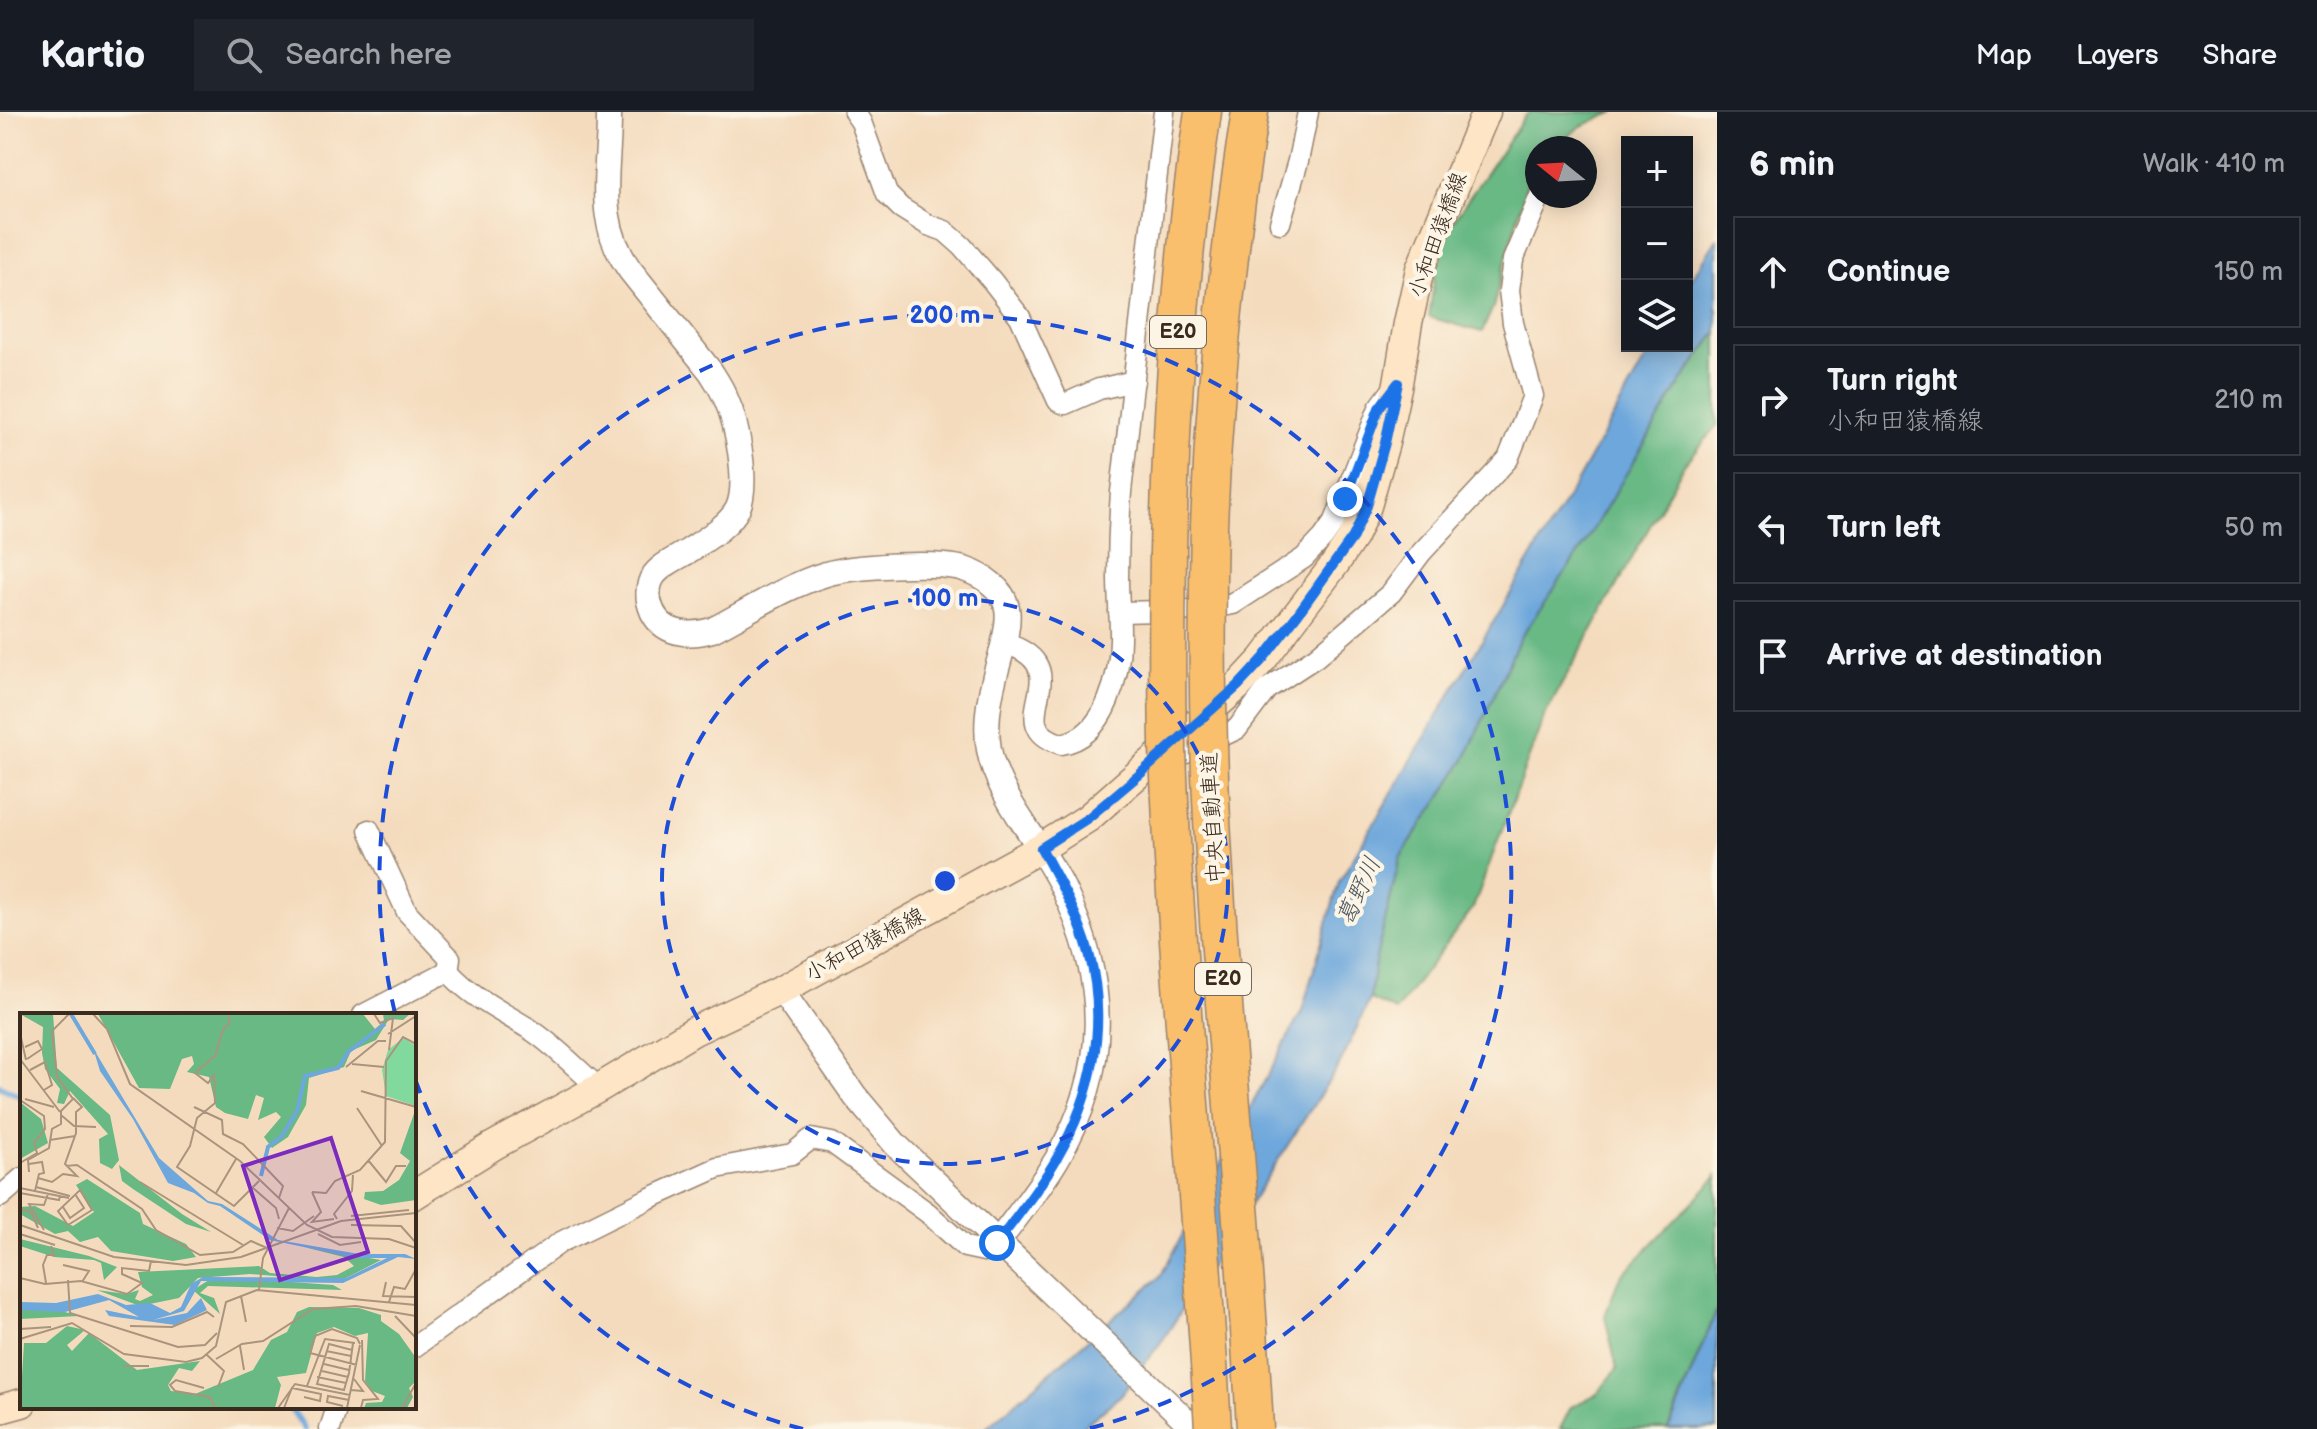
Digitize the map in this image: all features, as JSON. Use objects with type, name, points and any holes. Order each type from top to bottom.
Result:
[{"type":"highway","name":"中央自動車道","points":[[1203,112],[1185,250],[1178,336],[1169,472],[1166,666],[1177,927],[1213,1429]]},
{"type":"highway","name":"中央自動車道","points":[[1250,112],[1235,209],[1217,377],[1206,660],[1218,919],[1255,1429]]},
{"type":"main road","name":"小和田猿橋線","points":[[416,1194],[694,1031],[781,990],[1041,848],[1088,818],[1238,686],[1263,659],[1341,555],[1367,506],[1385,443],[1420,269],[1486,112]]},
{"type":"main road","points":[[0,1409],[20,1404]]},
{"type":"street","points":[[416,1346],[561,1242],[717,1168],[792,1154],[811,1139],[832,1143],[928,1213],[965,1247],[984,1251],[997,1243],[1036,1191],[1068,1139],[1088,1088],[1097,1042],[1097,997],[1089,953],[1062,886],[1001,788],[989,754],[990,696],[1004,642],[1007,609],[994,585],[978,575],[954,567],[878,567],[828,573],[703,633],[680,634],[665,628],[651,610],[648,595],[656,572],[731,518],[741,498],[743,472],[733,419],[719,385],[630,270],[613,242],[606,213],[609,112]]},
{"type":"street","points":[[854,112],[861,122],[887,194],[901,208],[928,225],[945,231],[993,282],[1020,317],[1058,401],[1065,404],[1099,389],[1134,381]]},
{"type":"street","points":[[1004,642],[1030,655],[1041,673],[1035,712],[1039,729],[1050,740],[1061,744],[1090,730],[1107,700],[1118,663],[1121,636],[1120,505],[1164,112]]},
{"type":"street","points":[[1280,223],[1308,112]]},
{"type":"street","points":[[1139,775],[1237,729],[1267,689],[1316,657],[1391,593],[1421,553],[1508,459],[1533,396],[1513,323],[1509,290],[1513,260],[1535,208]]},
{"type":"street","points":[[1119,612],[1203,610],[1233,604],[1304,558],[1335,521],[1379,408],[1398,383]]},
{"type":"street","points":[[369,830],[407,912],[450,958],[448,971]]},
{"type":"street","points":[[367,1013],[448,971]]},
{"type":"street","points":[[448,971],[473,995],[532,1030],[599,1088]]},
{"type":"street","points":[[781,990],[865,1108],[896,1145],[1195,1429]]},
{"type":"street","points":[[0,1197],[20,1180]]},
{"type":"street","points":[[330,1429],[336,1409]]},
{"type":"green space","points":[[1531,112],[1615,112],[1579,127],[1569,136],[1525,136],[1525,191],[1493,307],[1482,332],[1429,317],[1438,253],[1454,220]]},
{"type":"green space","points":[[1717,332],[1717,426],[1684,465],[1545,714],[1473,908],[1396,1011],[1370,999],[1375,962],[1400,858],[1464,761],[1520,638],[1582,548],[1681,382]]},
{"type":"green space","points":[[1717,1175],[1717,1309],[1668,1429],[1560,1429],[1571,1407],[1597,1394],[1617,1369],[1605,1316],[1619,1278]]},
{"type":"water","name":"葛野川","points":[[1717,239],[1717,332],[1681,382],[1582,548],[1520,638],[1464,761],[1400,858],[1375,962],[1370,999],[1341,1062],[1164,1338],[1121,1395],[1080,1429],[985,1429],[1160,1277],[1302,1011],[1339,882],[1576,483],[1650,352],[1693,352],[1693,277]]},
{"type":"water","points":[[1717,1309],[1717,1429],[1668,1429],[1672,1421]]},
{"type":"waterway","points":[[0,1086],[20,1096]]},
{"type":"waterway","points":[[291,1409],[305,1429]]},
{"type":"route","points":[[997,1243],[1055,1162],[1078,1119],[1097,1042],[1097,997],[1089,953],[1062,886],[1041,848],[1088,818],[1238,686],[1297,615],[1353,537],[1367,506],[1398,383],[1379,408],[1345,499]]}]
